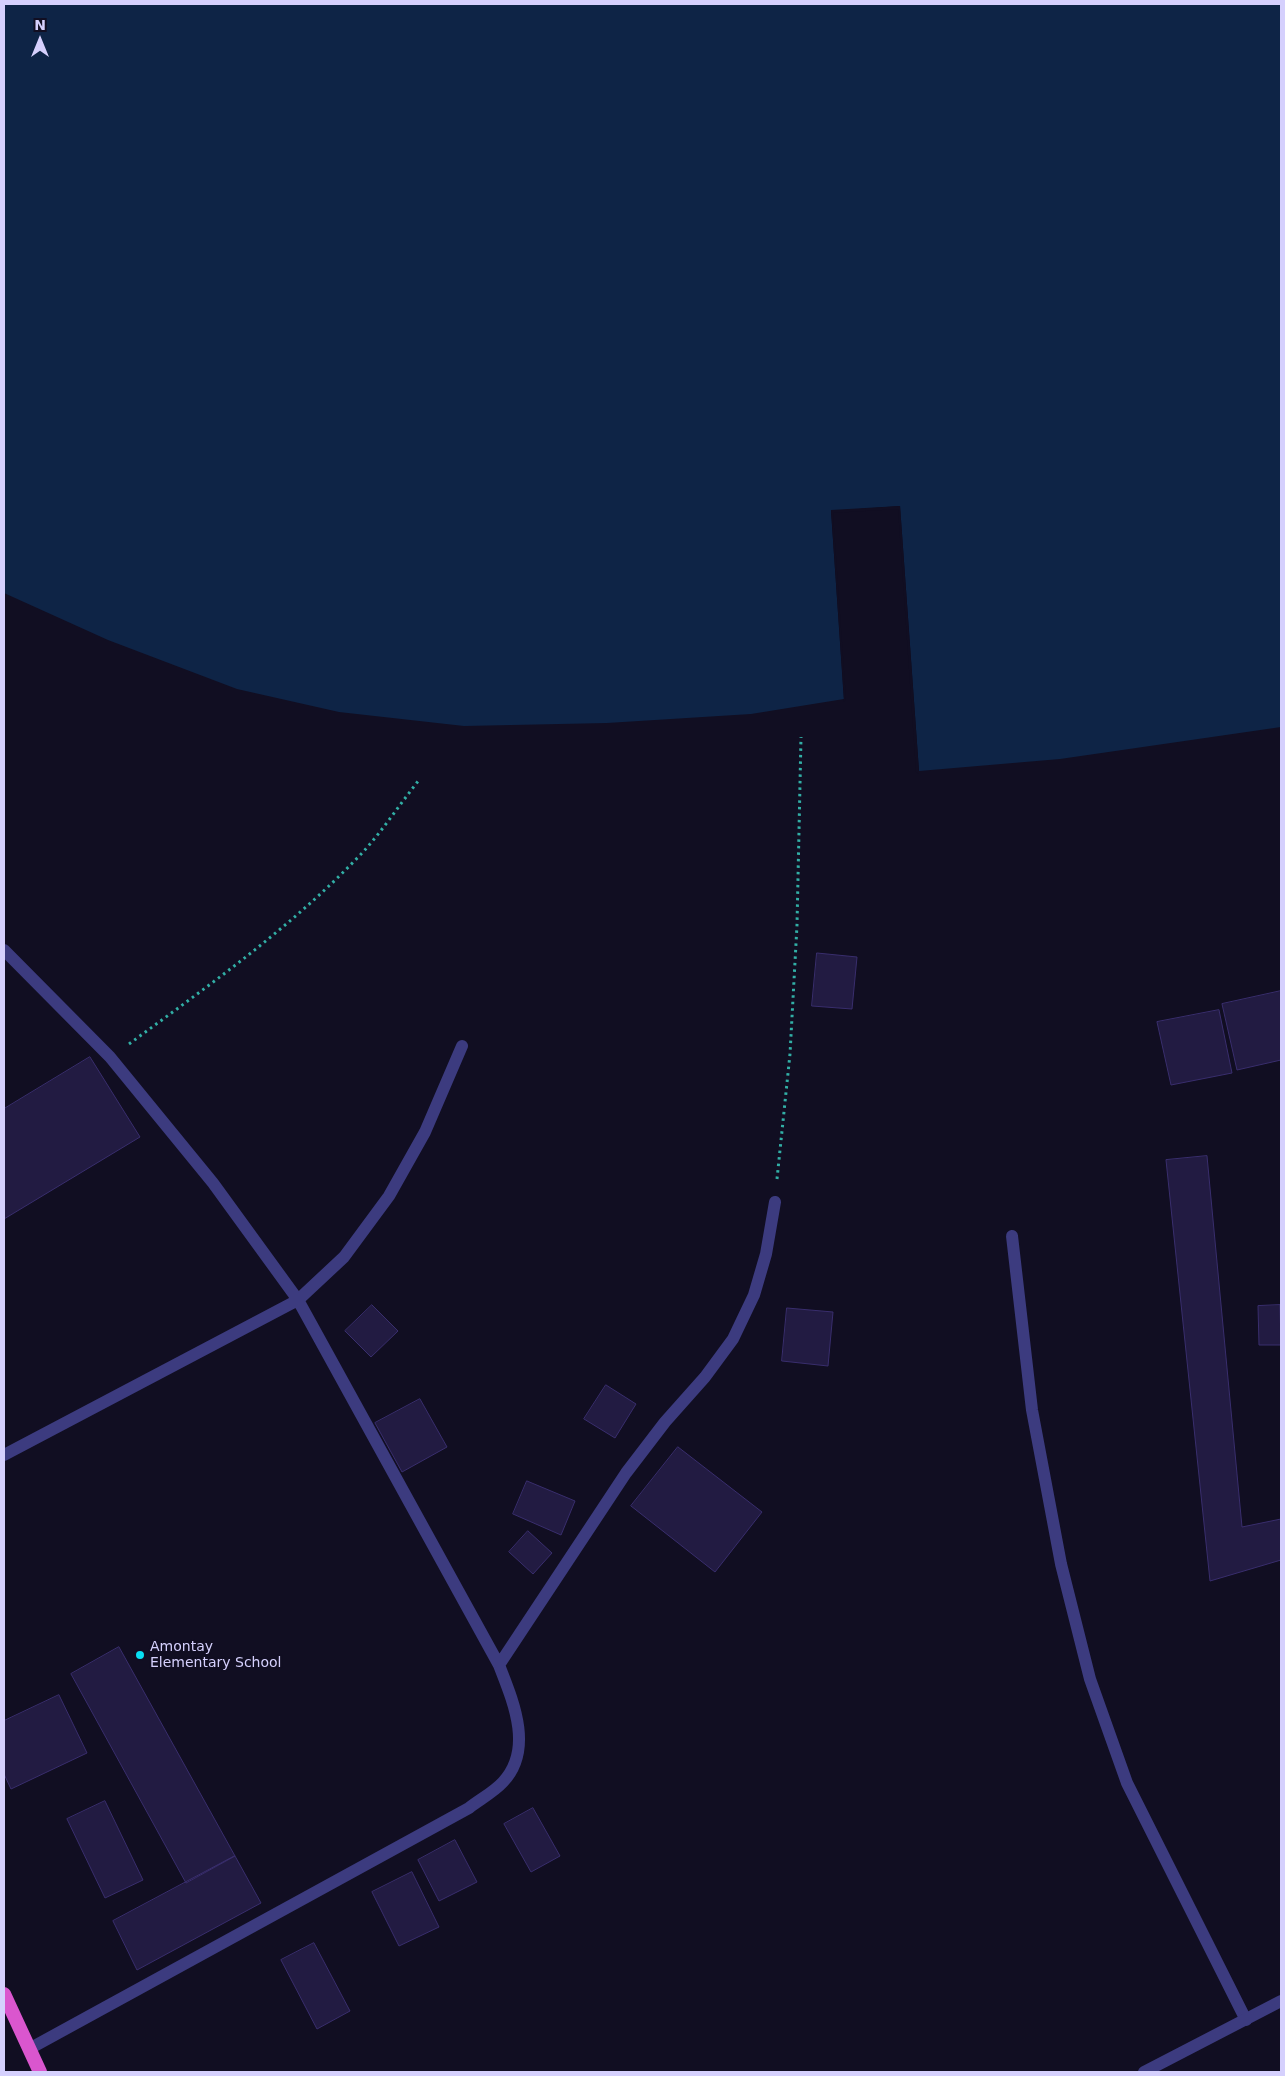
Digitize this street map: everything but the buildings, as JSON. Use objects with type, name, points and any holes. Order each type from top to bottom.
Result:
[{"type":"highway","points":[[4,1994],[40,2072]]},
{"type":"street","points":[[4,950],[110,1057],[213,1183],[298,1300],[499,1665],[518,1723],[518,1745],[513,1769],[502,1783],[468,1808],[29,2050]]},
{"type":"street","points":[[4,1455],[298,1300],[344,1257],[388,1196],[425,1132],[462,1046]]},
{"type":"street","points":[[499,1665],[626,1473],[666,1422],[705,1377],[733,1339],[754,1295],[766,1254],[775,1202]]},
{"type":"street","points":[[1012,1236],[1032,1410],[1061,1564],[1090,1679],[1127,1783],[1246,2020]]},
{"type":"street","points":[[1144,2072],[1281,2001]]},
{"type":"path","points":[[775,1202],[790,1054],[797,924],[801,737]]},
{"type":"path","points":[[110,1057],[293,920],[364,851],[419,780]]},
{"type":"water","points":[[4,4],[1281,4],[1281,727],[1060,759],[919,771],[900,506],[831,511],[844,699],[751,714],[607,723],[464,726],[339,712],[237,689],[108,640],[4,593]]},
{"type":"pier","points":[[900,506],[919,774],[916,772],[898,509],[833,513],[846,699],[844,702],[831,510]]},
{"type":"place","name":"Amontay Elementary School","points":[[140,1655]]}]
